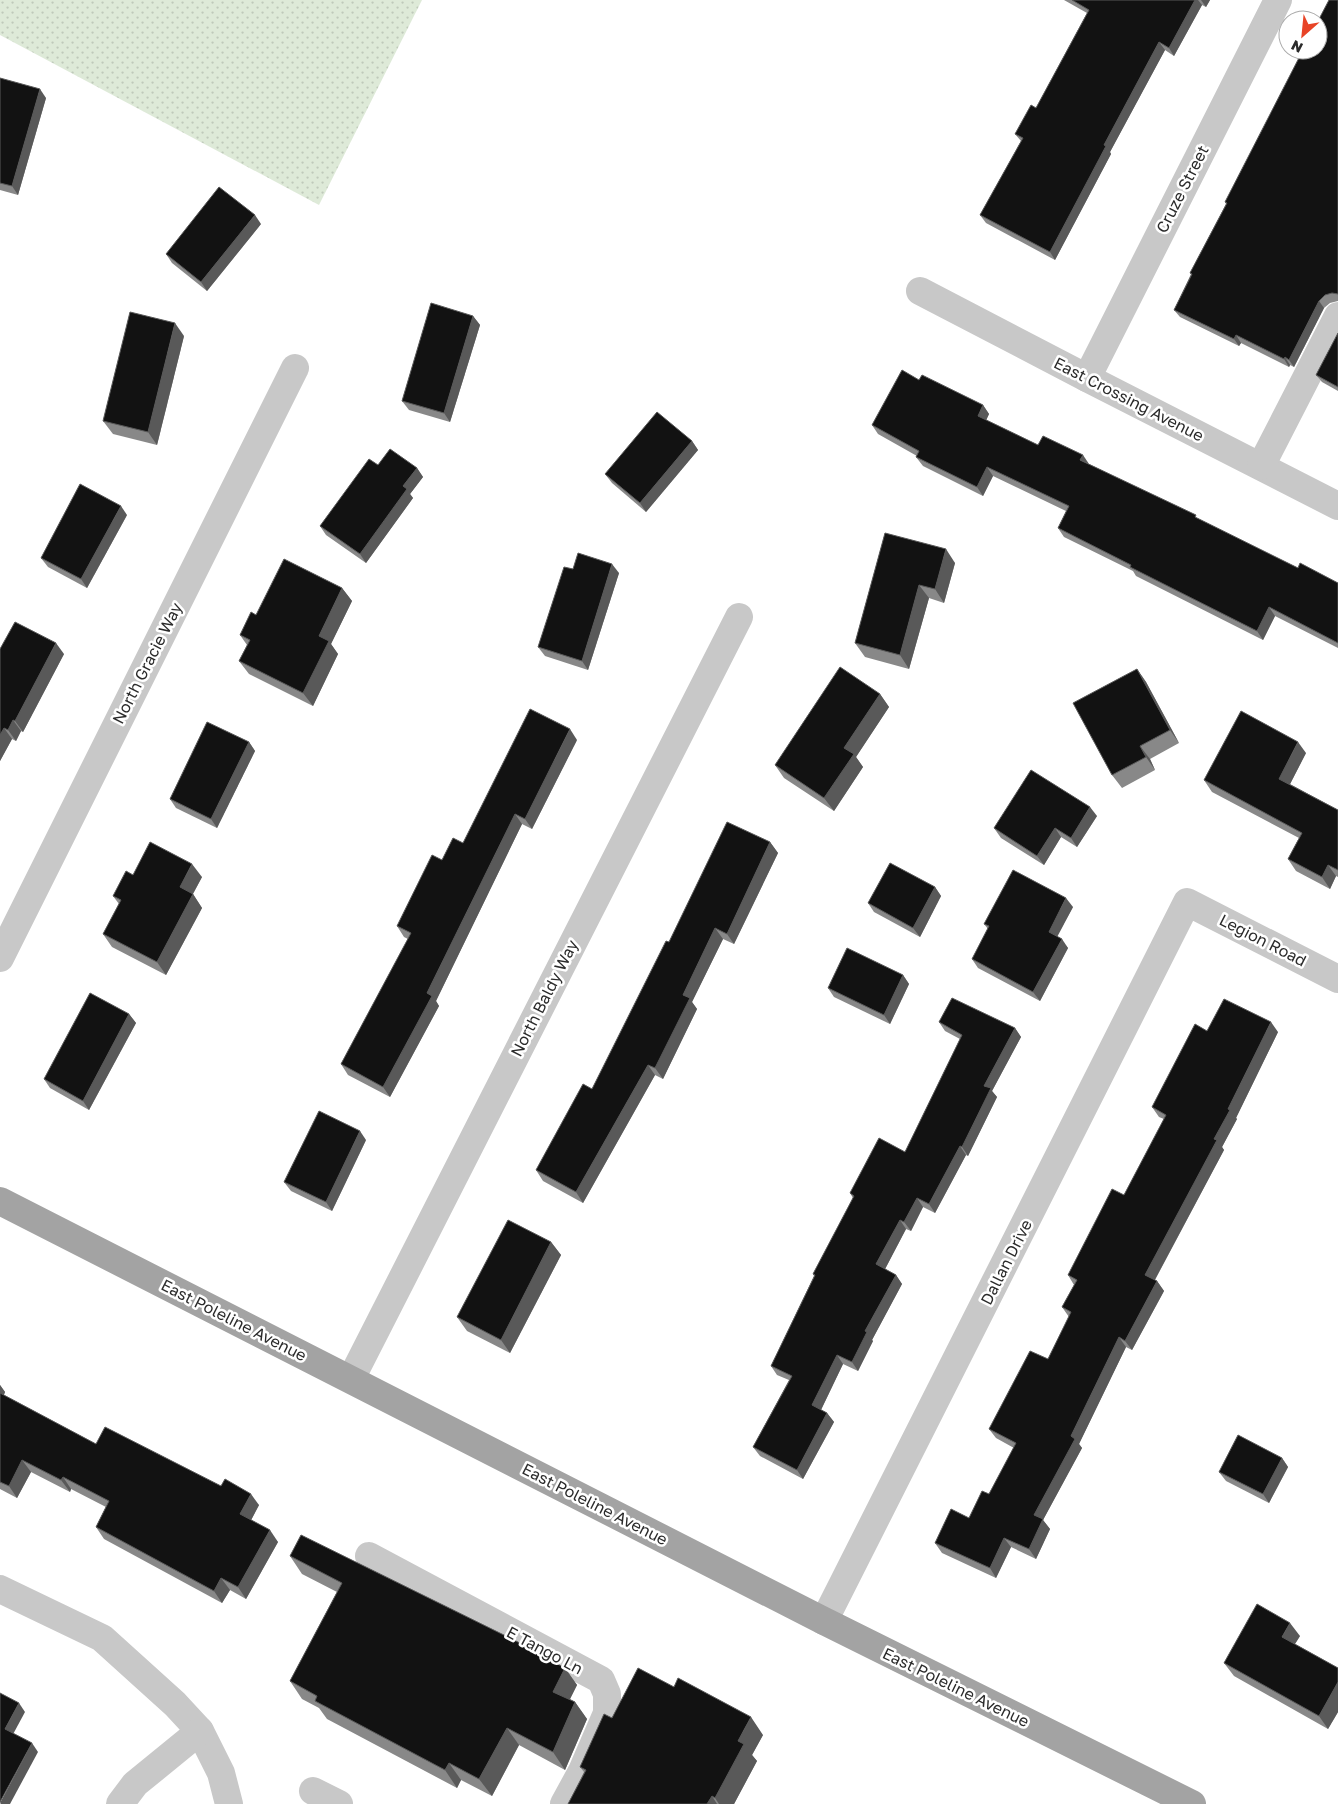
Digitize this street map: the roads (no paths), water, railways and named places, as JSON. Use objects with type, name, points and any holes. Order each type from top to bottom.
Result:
[{"type":"main road","name":"East Poleline Avenue","points":[[0,1200],[824,1621],[1192,1804]]},
{"type":"street","name":"Cruze Street","points":[[1086,378],[1278,0]]},
{"type":"street","name":"East Crossing Avenue","points":[[920,291],[1338,506]]},
{"type":"street","points":[[1261,466],[1338,316]]},
{"type":"street","name":"North Gracie Way","points":[[0,958],[295,368]]},
{"type":"street","name":"North Baldy Way","points":[[351,1379],[739,617]]},
{"type":"street","name":"Legion Road","points":[[1187,902],[1338,979]]},
{"type":"street","name":"Dallan Drive","points":[[824,1621],[1187,902]]},
{"type":"street","name":"E Tango Ln","points":[[369,1556],[601,1680],[607,1694],[607,1713],[582,1771],[564,1804]]},
{"type":"street","points":[[0,1589],[102,1638],[175,1704],[200,1731],[221,1773],[229,1804]]},
{"type":"street","points":[[120,1804],[135,1784],[200,1731]]},
{"type":"street","points":[[314,1791],[339,1804]]}]
